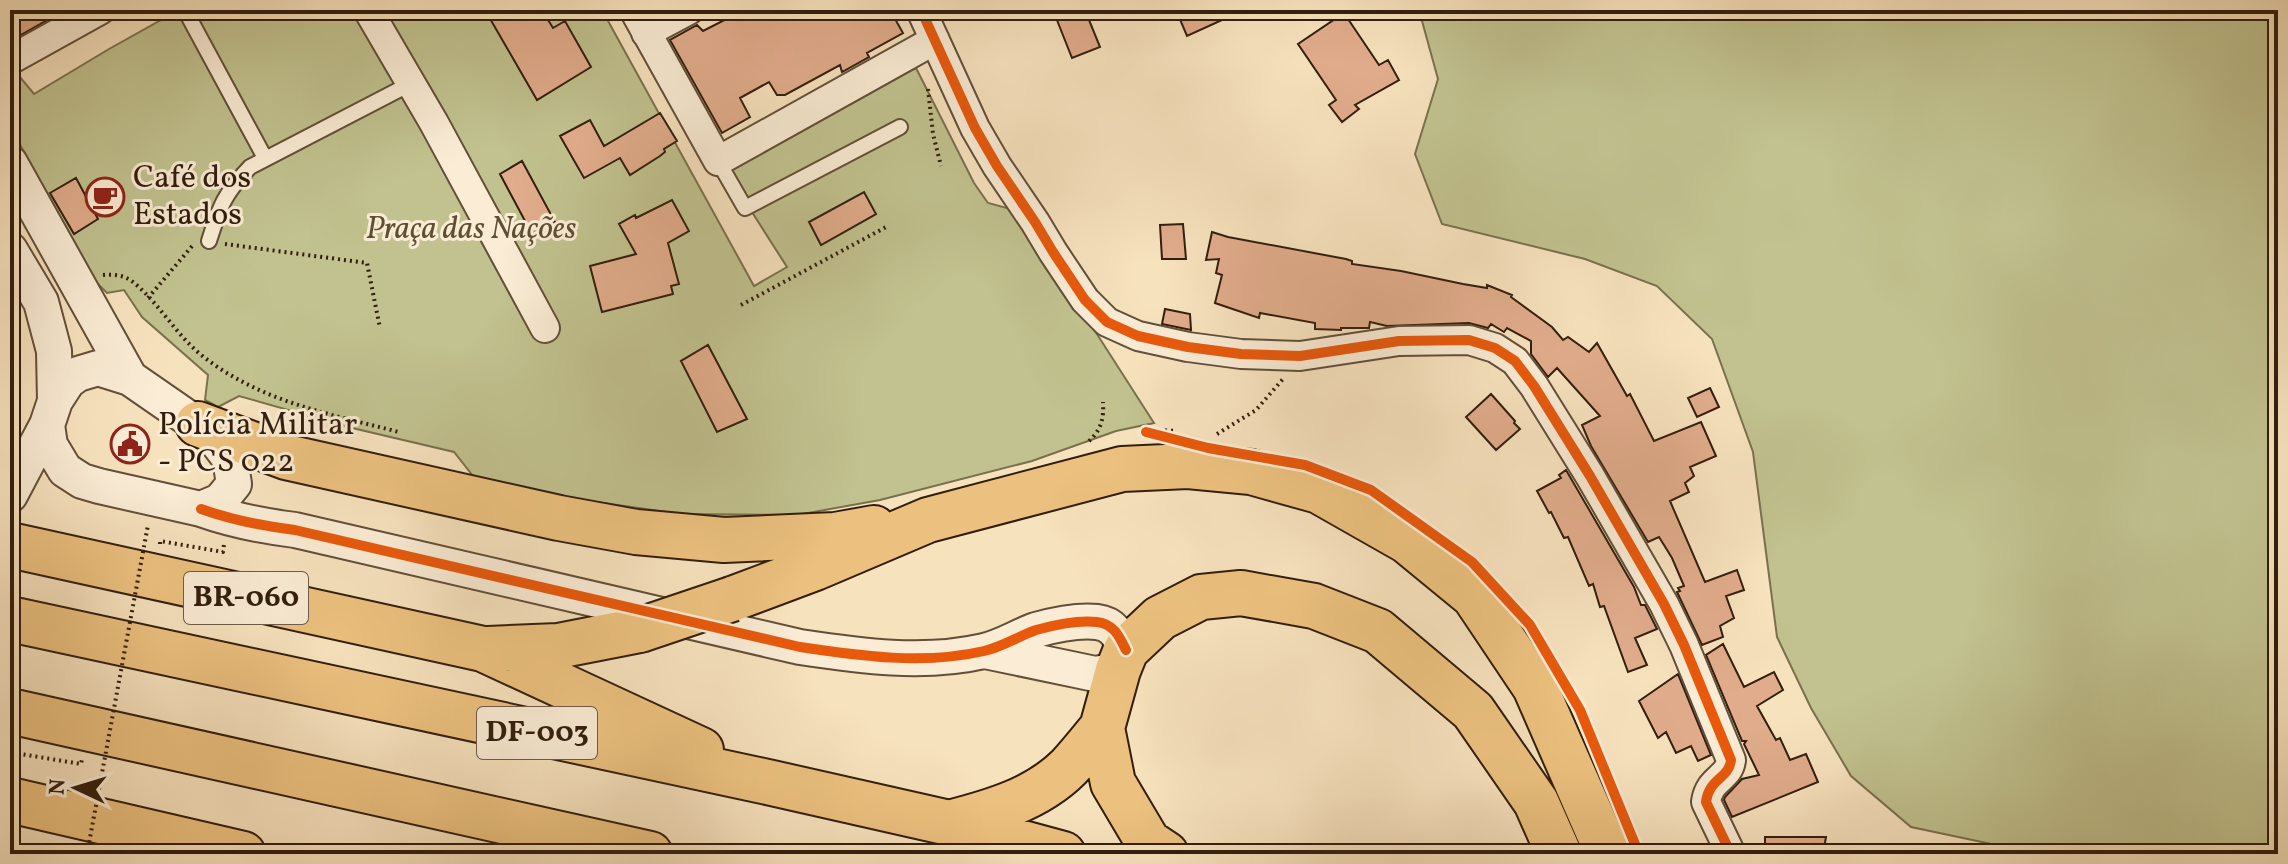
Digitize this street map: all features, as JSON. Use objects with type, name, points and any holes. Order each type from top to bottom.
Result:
[{"type":"main road","points":[[198,424],[286,457],[559,518],[636,532],[724,540],[835,535],[928,520]]},
{"type":"main road","name":"BR-060","points":[[10,545],[483,649],[558,646],[640,630],[732,599],[928,520],[1122,469],[1188,466],[1251,472],[1319,491],[1407,541],[1474,596],[1535,687],[1608,854]]},
{"type":"main road","points":[[949,823],[988,813],[1032,795],[1067,769],[1102,728],[1122,660],[1160,618],[1201,597],[1241,593],[1314,606],[1378,631],[1473,711],[1536,802],[1559,854]]},
{"type":"main road","name":"DF-003","points":[[10,619],[772,783],[949,823],[1063,854]]},
{"type":"main road","points":[[483,649],[772,783]]},
{"type":"main road","points":[[10,711],[650,854]]},
{"type":"main road","points":[[1102,728],[1113,783],[1148,842],[1166,854]]},
{"type":"main road","points":[[18,784],[243,854]]},
{"type":"street","points":[[10,60],[100,10]]},
{"type":"street","points":[[368,10],[434,123],[545,328]]},
{"type":"street","points":[[689,10],[640,22],[718,161],[927,44]]},
{"type":"street","points":[[921,10],[927,44],[997,166],[1085,300],[1107,322],[1138,336],[1241,354],[1300,356],[1399,341],[1469,340],[1495,348],[1515,361],[1590,476],[1664,604],[1684,645],[1731,760],[1728,770],[1707,792],[1706,802],[1731,854]]},
{"type":"street","points":[[10,163],[130,378]]},
{"type":"street","points":[[10,250],[25,298],[54,351],[50,445],[65,470],[82,481],[201,509],[228,519],[295,530],[800,647],[887,658],[939,656],[985,651],[1038,630],[1095,622],[1108,624],[1118,633],[1122,660],[1095,674],[985,651]]},
{"type":"street","points":[[10,495],[68,381],[78,374],[98,368],[130,378],[198,424],[223,446],[230,459],[234,484],[253,506],[295,530]]},
{"type":"street","points":[[201,509],[220,501],[234,484]]},
{"type":"lane","points":[[185,10],[265,158]]},
{"type":"lane","points":[[209,241],[220,207],[231,186],[250,167],[410,84]]},
{"type":"lane","points":[[718,161],[745,208],[900,127]]},
{"type":"path","points":[[927,44],[933,134],[941,166]]},
{"type":"path","points":[[741,305],[888,226]]},
{"type":"path","points":[[148,298],[193,245],[209,241],[367,263],[380,328]]},
{"type":"path","points":[[79,285],[95,276],[114,275],[132,281],[199,353],[236,379],[287,403],[399,432]]},
{"type":"path","points":[[1216,435],[1256,410],[1300,356]]},
{"type":"path","points":[[1089,441],[1102,424],[1103,402]]},
{"type":"path","points":[[1159,430],[1185,437]]},
{"type":"path","points":[[1146,432],[1185,437]]},
{"type":"path","points":[[87,854],[148,525]]},
{"type":"path","points":[[154,578],[160,541],[223,552],[224,539]]},
{"type":"path","points":[[18,784],[13,765],[15,753],[81,764],[89,730]]},
{"type":"path","points":[[10,842],[58,854]]},
{"type":"green space","name":"Praça das Nações","points":[[179,10],[602,10],[754,286],[787,267],[727,173],[916,68],[974,183],[988,203],[1018,211],[1154,423],[1116,431],[1032,461],[880,500],[797,515],[681,514],[505,486],[473,476],[454,452],[348,427],[239,396],[218,407],[205,400],[208,375],[142,317],[124,290],[107,293],[85,271],[10,125],[10,83],[20,77],[34,94]]},
{"type":"green space","points":[[1419,10],[2278,10],[2278,854],[2039,854],[1911,827],[1851,776],[1811,708],[1777,637],[1753,452],[1712,339],[1657,286],[1585,259],[1442,224],[1415,154],[1438,79]]},
{"type":"building","points":[[10,10],[65,10],[10,41]]},
{"type":"building","points":[[485,10],[542,10],[553,28],[565,21],[591,67],[537,100]]},
{"type":"building","points":[[744,10],[890,10],[903,33],[867,53],[869,57],[842,72],[840,65],[785,95],[777,95],[769,82],[740,98],[750,117],[722,133],[670,40],[697,25],[703,31]]},
{"type":"building","points":[[1053,10],[1085,10],[1100,47],[1072,58]]},
{"type":"building","points":[[1176,10],[1244,10],[1187,36]]},
{"type":"building","points":[[1344,13],[1379,65],[1388,60],[1399,80],[1355,105],[1359,109],[1342,122],[1329,105],[1336,100],[1298,44]]},
{"type":"building","points":[[660,113],[677,141],[630,175],[620,158],[584,178],[560,136],[590,120],[604,146]]},
{"type":"building","points":[[522,161],[555,222],[532,234],[500,174]]},
{"type":"building","points":[[76,178],[98,219],[74,234],[50,193]]},
{"type":"building","points":[[864,192],[876,214],[821,245],[809,222]]},
{"type":"building","points":[[672,200],[689,231],[668,243],[679,284],[671,286],[673,294],[602,312],[590,266],[636,254],[619,224]]},
{"type":"building","points":[[1183,224],[1186,259],[1162,259],[1160,225]]},
{"type":"building","points":[[1212,232],[1346,259],[1352,264],[1487,288],[1487,285],[1512,295],[1552,327],[1563,340],[1568,337],[1589,352],[1597,343],[1627,396],[1630,394],[1654,441],[1701,422],[1716,456],[1690,467],[1694,476],[1685,483],[1689,492],[1670,501],[1705,582],[1737,570],[1744,590],[1726,596],[1734,618],[1720,626],[1723,637],[1702,645],[1677,592],[1684,586],[1672,558],[1659,537],[1648,542],[1591,446],[1582,425],[1600,416],[1557,368],[1548,377],[1531,354],[1531,341],[1507,328],[1504,332],[1491,324],[1488,328],[1469,323],[1387,326],[1370,322],[1369,328],[1315,329],[1315,323],[1260,313],[1259,318],[1215,303],[1222,275],[1216,273],[1219,259],[1206,260]]},
{"type":"building","points":[[1165,309],[1190,314],[1191,330],[1162,324]]},
{"type":"building","points":[[708,345],[747,419],[717,432],[681,361]]},
{"type":"building","points":[[1710,388],[1719,407],[1697,417],[1688,398]]},
{"type":"building","points":[[1491,394],[1520,429],[1496,450],[1466,417]]},
{"type":"building","points":[[1566,470],[1657,629],[1635,638],[1647,665],[1628,672],[1593,584],[1589,586],[1568,537],[1564,538],[1537,491],[1561,478],[1559,475]]},
{"type":"building","points":[[1723,644],[1744,687],[1774,672],[1783,690],[1757,706],[1776,740],[1780,738],[1790,760],[1806,754],[1818,782],[1732,817],[1725,797],[1742,779],[1759,775],[1706,655]]},
{"type":"building","points":[[1678,674],[1711,755],[1698,761],[1691,746],[1676,753],[1666,732],[1658,738],[1639,701]]},
{"type":"building","points":[[1765,837],[1826,837],[1823,854],[1765,854]]},
{"type":"cycle path","points":[[921,10],[975,128],[997,166],[1085,300],[1107,322],[1138,336],[1241,354],[1300,356],[1399,341],[1469,340],[1495,348],[1515,361],[1590,476],[1664,604],[1684,645],[1731,760],[1727,771],[1711,788],[1706,802],[1731,854]]},
{"type":"cycle path","points":[[1146,432],[1208,448],[1305,465],[1371,490],[1472,562],[1530,625],[1580,710],[1639,854]]},
{"type":"cycle path","points":[[201,509],[800,647],[869,656],[938,658],[991,649],[1050,626],[1090,622],[1103,623],[1112,628],[1126,650]]},
{"type":"place","name":"Café dos Estados","points":[[105,197]]},
{"type":"place","name":"Polícia Militar - PCS 022","points":[[130,444]]}]
